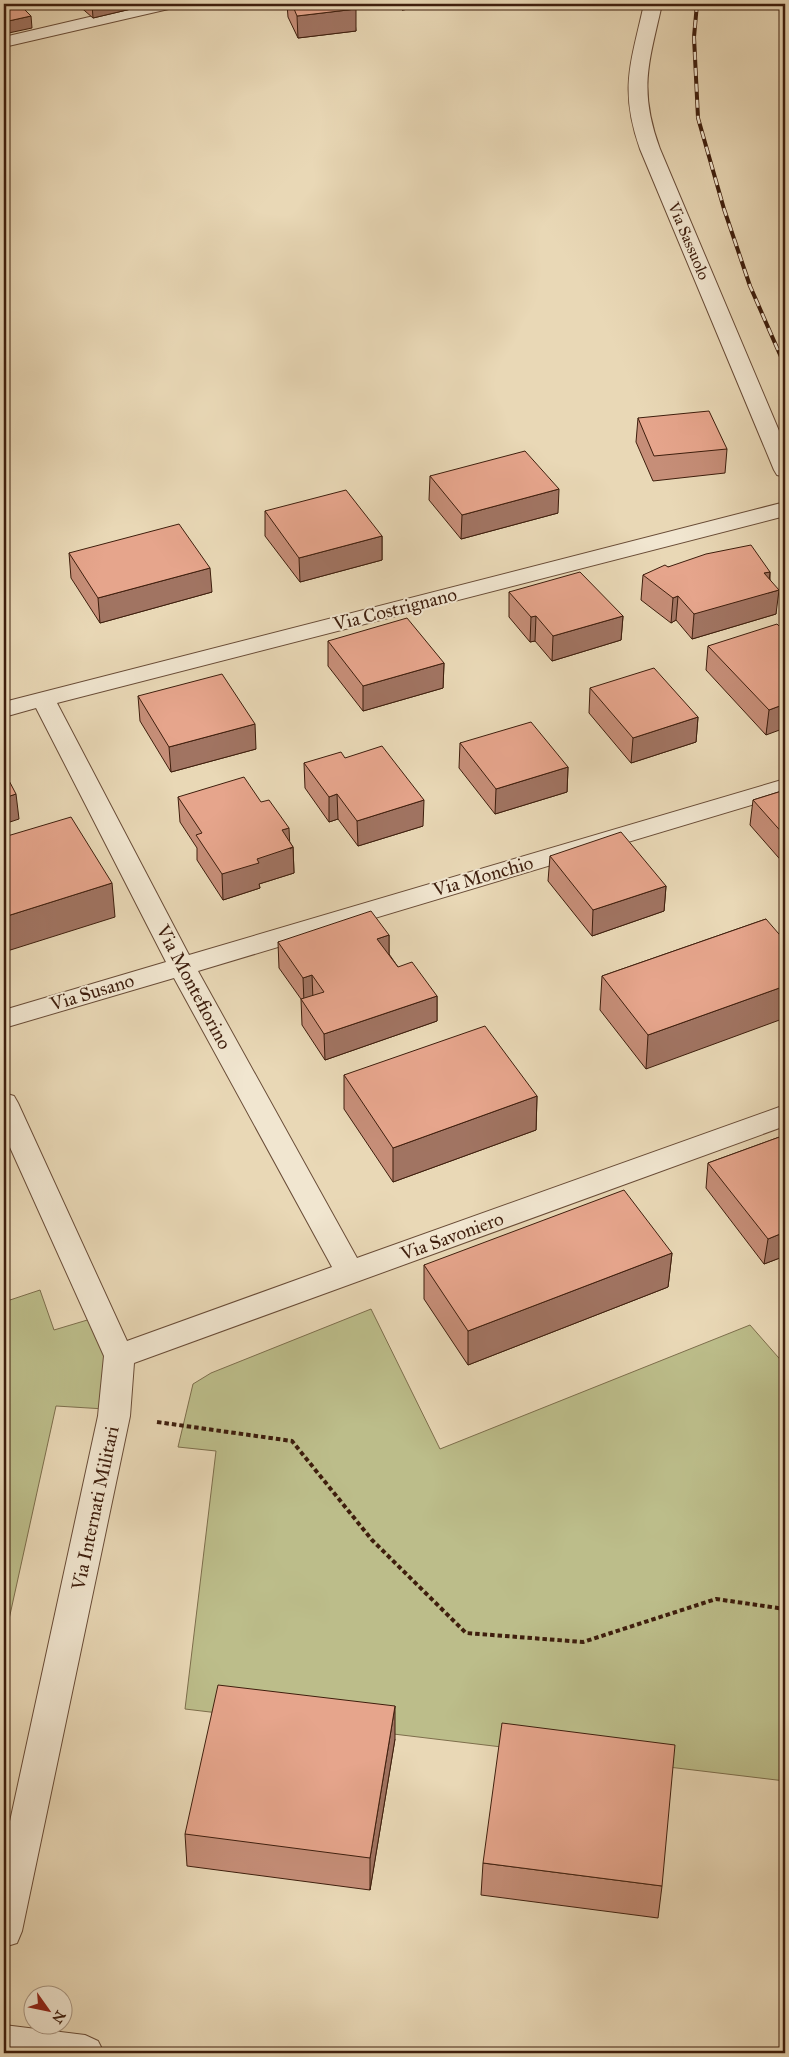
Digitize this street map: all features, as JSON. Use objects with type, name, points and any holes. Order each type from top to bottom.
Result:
[{"type":"street","points":[[4,42],[167,4]]},
{"type":"street","name":"Via Sassuolo","points":[[653,4],[639,69],[637,92],[639,115],[650,149],[785,470]]},
{"type":"street","name":"Via Costrignano","points":[[4,709],[785,509]]},
{"type":"street","name":"Via Montefiorino","points":[[43,699],[181,965],[350,1273]]},
{"type":"street","name":"Via Monchio","points":[[181,965],[785,787]]},
{"type":"street","name":"Via Susano","points":[[4,1019],[181,965]]},
{"type":"street","name":"Via Internati Militari","points":[[4,1103],[119,1356],[114,1416],[4,1931]]},
{"type":"street","name":"Via Savoniero","points":[[119,1356],[785,1115]]},
{"type":"street","points":[[4,2042],[85,2053]]},
{"type":"path","points":[[114,1416],[292,1441],[372,1540],[466,1633],[583,1642],[716,1599],[785,1609]]},
{"type":"green space","points":[[40,1290],[54,1330],[94,1318],[112,1365],[105,1409],[56,1406],[4,1642],[4,1302]]},
{"type":"green space","points":[[371,1309],[440,1449],[750,1325],[785,1365],[785,1781],[185,1709],[216,1451],[178,1447],[193,1384],[211,1373]]},
{"type":"building","points":[[19,4],[31,16],[4,22],[4,5]]},
{"type":"building","points":[[292,4],[353,4],[356,9],[297,16]]},
{"type":"building","points":[[709,411],[727,449],[654,456],[638,418]]},
{"type":"building","points":[[525,451],[559,489],[462,515],[430,476]]},
{"type":"building","points":[[346,490],[382,536],[299,558],[265,511]]},
{"type":"building","points":[[179,524],[210,568],[98,598],[69,553]]},
{"type":"building","points":[[751,545],[770,572],[764,573],[779,590],[694,614],[678,596],[673,598],[643,575],[665,565],[668,567],[706,554]]},
{"type":"building","points":[[580,572],[623,616],[553,636],[536,616],[531,617],[509,592]]},
{"type":"building","points":[[407,618],[444,663],[363,686],[328,641]]},
{"type":"building","points":[[777,624],[785,632],[785,704],[769,710],[708,646]]},
{"type":"building","points":[[654,668],[698,717],[633,738],[590,688]]},
{"type":"building","points":[[222,674],[255,724],[169,747],[138,696]]},
{"type":"building","points":[[531,722],[568,767],[496,789],[460,743]]},
{"type":"building","points":[[382,746],[424,800],[357,821],[337,794],[329,797],[304,763],[341,752],[345,758]]},
{"type":"building","points":[[4,771],[16,794],[4,798]]},
{"type":"building","points":[[244,777],[261,802],[269,800],[289,828],[282,830],[293,847],[257,859],[259,863],[222,874],[196,835],[202,833],[178,797]]},
{"type":"building","points":[[785,790],[785,836],[753,800]]},
{"type":"building","points":[[71,817],[112,883],[4,917],[4,837]]},
{"type":"building","points":[[621,832],[666,886],[593,910],[550,856]]},
{"type":"building","points":[[371,911],[389,935],[377,939],[398,967],[412,962],[437,996],[324,1034],[301,999],[324,992],[312,975],[303,978],[278,942]]},
{"type":"building","points":[[766,919],[785,941],[785,986],[648,1035],[602,976]]},
{"type":"building","points":[[485,1026],[537,1096],[393,1148],[344,1075]]},
{"type":"building","points":[[785,1135],[785,1232],[768,1239],[708,1163]]},
{"type":"building","points":[[624,1190],[672,1253],[468,1331],[424,1265]]},
{"type":"building","points":[[218,1685],[395,1706],[370,1858],[185,1834]]},
{"type":"building","points":[[502,1723],[675,1745],[662,1886],[483,1863]]},
{"type":"railway","points":[[697,4],[694,37],[698,118],[724,209],[750,286],[785,366]]}]
